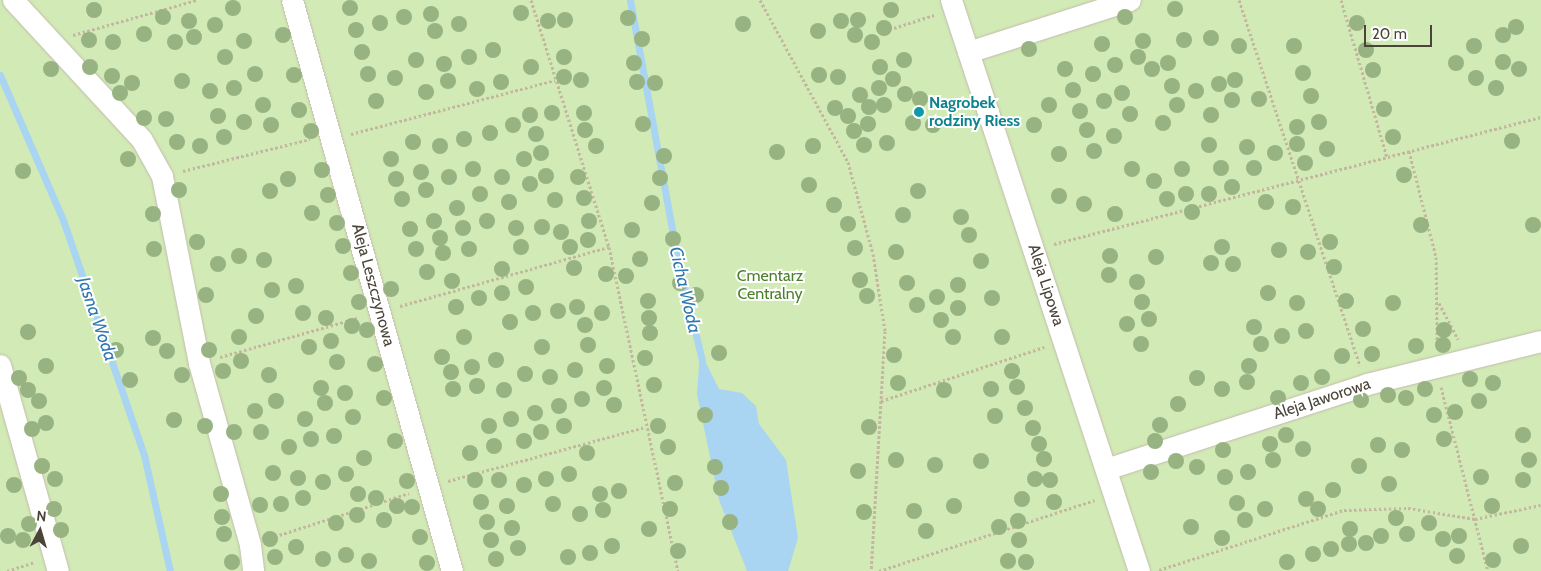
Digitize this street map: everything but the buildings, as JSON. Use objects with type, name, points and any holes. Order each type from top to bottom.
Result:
[{"type":"street","points":[[13,0],[142,140],[162,176],[199,363],[250,545],[253,571]]},
{"type":"street","name":"Aleja Leszczynowa","points":[[292,0],[334,138],[452,571]]},
{"type":"street","points":[[968,52],[1130,0]]},
{"type":"street","name":"Aleja Lipowa","points":[[953,4],[1139,571]]},
{"type":"street","name":"Aleja Jaworowa","points":[[1106,469],[1367,384],[1541,341]]},
{"type":"street","points":[[0,365],[55,563]]},
{"type":"path","points":[[51,42],[197,0]]},
{"type":"path","points":[[531,0],[609,247],[644,427],[678,571]]},
{"type":"path","points":[[760,0],[848,162],[873,254],[885,331],[871,571]]},
{"type":"path","points":[[1239,0],[1297,180],[1367,384]]},
{"type":"path","points":[[1341,0],[1387,157]]},
{"type":"path","points":[[894,28],[953,4]]},
{"type":"path","points":[[162,176],[320,136],[334,138],[555,80]]},
{"type":"path","points":[[1034,249],[1541,117]]},
{"type":"path","points":[[199,363],[609,247]]},
{"type":"path","points":[[1438,302],[1471,358]]},
{"type":"path","points":[[881,401],[1063,340]]},
{"type":"path","points":[[250,545],[429,487],[644,427]]},
{"type":"path","points":[[879,571],[1114,494]]},
{"type":"path","points":[[1156,571],[1344,510],[1408,508],[1475,520],[1541,504]]},
{"type":"path","points":[[7,571],[55,563]]},
{"type":"green space","name":"Cmentarz Centralny","points":[[0,0],[1541,0],[1541,571],[0,571]]},
{"type":"water","points":[[700,351],[719,389],[742,393],[756,406],[759,424],[786,460],[798,538],[788,571],[747,571],[719,500],[697,394]]},
{"type":"waterway","name":"Cicha Woda","points":[[630,0],[677,257],[702,360]]},
{"type":"waterway","name":"Jasna Woda","points":[[0,75],[63,220],[144,455],[170,571]]},
{"type":"place","name":"Nagrobek rodziny Riess","points":[[919,112]]}]
